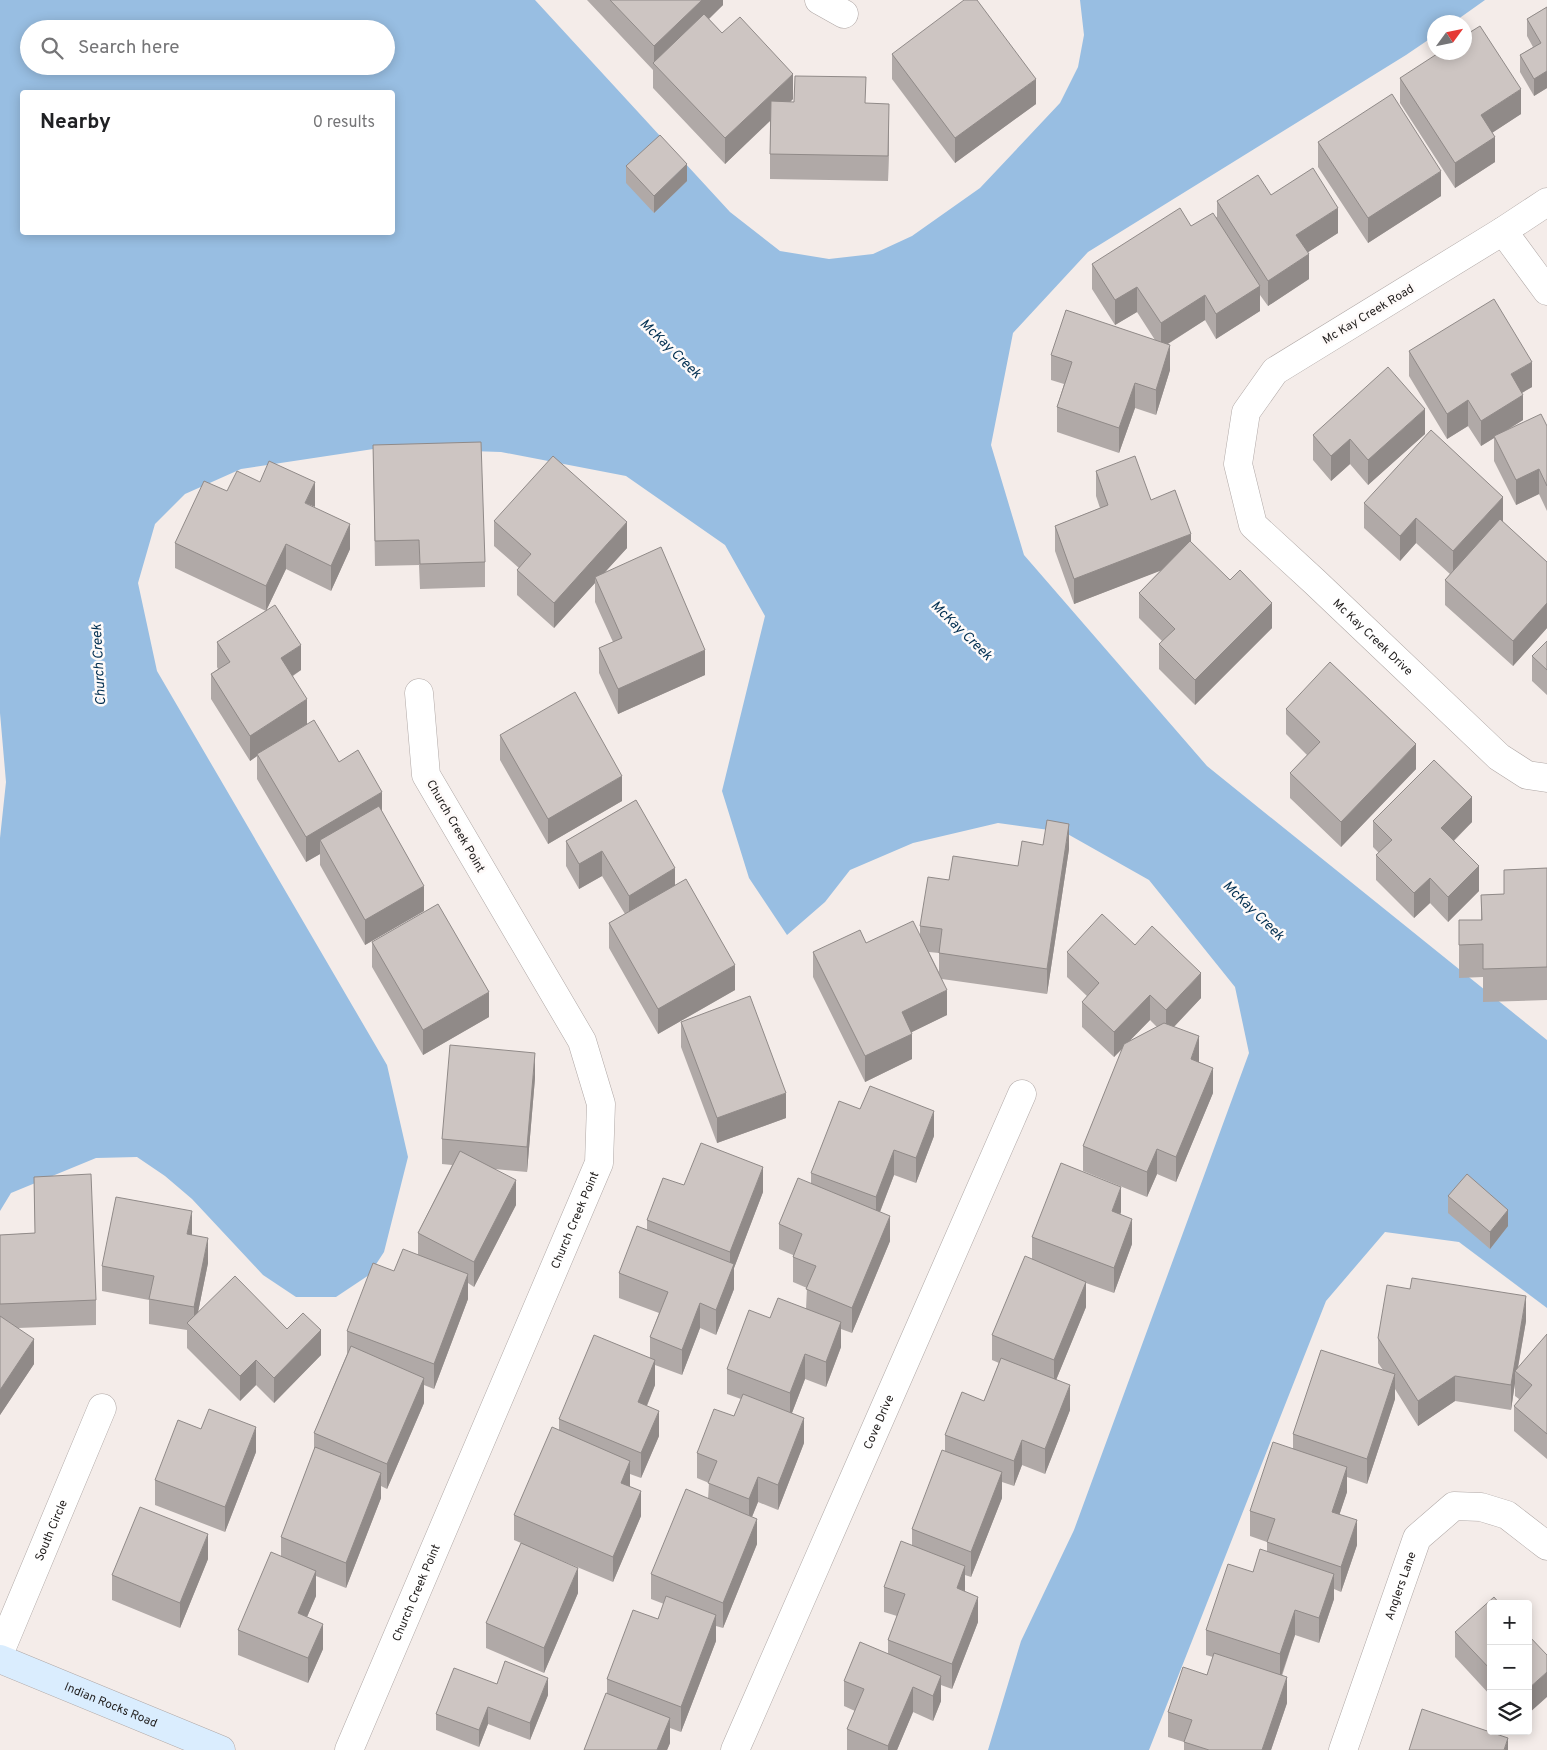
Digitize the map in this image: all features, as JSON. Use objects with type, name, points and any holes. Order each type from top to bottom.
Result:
[{"type":"street","points":[[819,0],[844,14]]},
{"type":"street","name":"Mc Kay Creek Road","points":[[1238,464],[1246,412],[1275,371],[1547,202]]},
{"type":"street","points":[[1503,231],[1547,291]]},
{"type":"street","name":"Mc Kay Creek Drive","points":[[1238,464],[1253,525],[1499,758],[1527,775],[1547,778]]},
{"type":"street","name":"Church Creek Point","points":[[349,1750],[599,1163],[601,1104],[582,1041],[426,776],[418,693]]},
{"type":"street","name":"Cove Drive","points":[[735,1750],[1022,1094]]},
{"type":"street","name":"South Circle","points":[[0,1652],[102,1408]]},
{"type":"street","name":"Anglers Lane","points":[[1343,1750],[1417,1538],[1454,1506],[1481,1507],[1507,1516],[1547,1546]]},
{"type":"street","name":"Indian Rocks Road","points":[[0,1659],[221,1750]]},
{"type":"water","points":[[0,0],[535,0],[730,212],[780,251],[829,259],[873,254],[912,236],[980,188],[1060,103],[1078,67],[1084,35],[1080,0],[1485,0],[1464,15],[1427,15],[1427,41],[1088,252],[1013,333],[991,445],[1024,555],[1207,766],[1547,1040],[1547,1308],[1459,1242],[1385,1232],[1326,1301],[1149,1750],[988,1750],[1021,1641],[1074,1530],[1249,1053],[1235,987],[1149,880],[1064,832],[998,823],[913,843],[850,870],[825,902],[787,935],[749,878],[722,791],[765,616],[725,545],[626,476],[501,452],[380,448],[241,469],[185,494],[155,524],[138,583],[157,671],[387,1065],[408,1157],[384,1252],[369,1275],[336,1297],[296,1297],[263,1275],[192,1199],[165,1176],[137,1157],[96,1158],[11,1193],[0,1211],[0,838],[6,782],[0,713]]},
{"type":"building","points":[[610,0],[702,0],[654,46]]},
{"type":"building","points":[[964,0],[977,0],[1036,79],[955,138],[892,54]]},
{"type":"building","points":[[1547,7],[1547,71],[1534,79],[1520,55],[1541,43],[1527,19]]},
{"type":"building","points":[[704,14],[722,33],[740,17],[793,74],[725,138],[653,63]]},
{"type":"building","points":[[1480,26],[1521,89],[1481,115],[1495,137],[1455,163],[1400,78],[1428,60],[1472,60],[1472,31]]},
{"type":"building","points":[[795,76],[866,77],[865,103],[889,104],[888,156],[770,154],[771,101],[794,102]]},
{"type":"building","points":[[1392,94],[1441,171],[1368,218],[1318,142]]},
{"type":"building","points":[[660,135],[687,164],[654,196],[626,166]]},
{"type":"building","points":[[1313,168],[1338,208],[1296,235],[1309,254],[1268,281],[1217,201],[1258,175],[1271,195]]},
{"type":"building","points":[[1180,208],[1191,226],[1213,213],[1260,286],[1216,314],[1205,295],[1161,323],[1137,287],[1115,300],[1092,264]]},
{"type":"building","points":[[1494,299],[1532,362],[1511,374],[1523,395],[1481,421],[1468,400],[1447,414],[1409,351]]},
{"type":"building","points":[[1066,310],[1170,345],[1156,390],[1135,383],[1119,428],[1057,407],[1072,362],[1051,355]]},
{"type":"building","points":[[1388,367],[1425,409],[1368,460],[1350,439],[1331,456],[1313,435]]},
{"type":"building","points":[[1541,414],[1547,426],[1547,486],[1539,469],[1516,480],[1494,436]]},
{"type":"building","points":[[1431,430],[1503,497],[1453,551],[1416,518],[1400,536],[1364,503]]},
{"type":"building","points":[[481,442],[485,562],[420,564],[419,540],[375,541],[373,445]]},
{"type":"building","points":[[553,456],[627,522],[554,603],[517,570],[531,554],[494,521]]},
{"type":"building","points":[[1135,456],[1151,500],[1175,490],[1191,534],[1074,579],[1055,526],[1108,505],[1096,471]]},
{"type":"building","points":[[269,461],[315,482],[305,503],[350,524],[331,566],[286,544],[266,586],[175,543],[204,481],[227,491],[237,471],[260,482]]},
{"type":"building","points":[[1500,519],[1547,562],[1547,603],[1513,641],[1445,580]]},
{"type":"building","points":[[1190,541],[1230,580],[1240,570],[1272,603],[1195,680],[1159,644],[1175,629],[1139,593]]},
{"type":"building","points":[[661,547],[705,650],[618,689],[599,648],[622,638],[595,577]]},
{"type":"building","points":[[275,605],[301,645],[281,658],[307,699],[250,736],[211,674],[230,662],[217,642]]},
{"type":"building","points":[[1547,641],[1547,670],[1532,656]]},
{"type":"building","points":[[1330,662],[1416,744],[1341,822],[1290,773],[1320,742],[1286,709]]},
{"type":"building","points":[[575,692],[622,776],[548,819],[500,735]]},
{"type":"building","points":[[314,720],[339,762],[358,750],[382,792],[306,837],[257,754]]},
{"type":"building","points":[[1434,760],[1472,797],[1441,828],[1479,866],[1448,897],[1430,878],[1414,893],[1376,855],[1392,840],[1373,821]]},
{"type":"building","points":[[636,800],[675,868],[629,896],[602,851],[579,864],[566,841]]},
{"type":"building","points":[[379,806],[424,886],[365,920],[320,840]]},
{"type":"building","points":[[1047,820],[1069,824],[1047,969],[939,953],[942,929],[920,926],[928,877],[949,880],[953,856],[1018,866],[1022,841],[1043,845]]},
{"type":"building","points":[[1547,868],[1547,967],[1483,969],[1483,944],[1459,945],[1459,920],[1482,920],[1481,895],[1504,894],[1504,870]]},
{"type":"building","points":[[686,879],[735,965],[658,1009],[609,923]]},
{"type":"building","points":[[438,904],[489,992],[423,1030],[372,942]]},
{"type":"building","points":[[1102,914],[1135,945],[1152,926],[1201,973],[1166,1010],[1150,995],[1114,1032],[1082,1002],[1099,983],[1067,952]]},
{"type":"building","points":[[913,921],[947,990],[902,1012],[912,1034],[865,1056],[813,952],[860,930],[866,943]]},
{"type":"building","points":[[750,996],[786,1093],[717,1118],[681,1022]]},
{"type":"building","points":[[1164,1023],[1199,1036],[1191,1059],[1213,1068],[1176,1157],[1157,1149],[1147,1172],[1083,1146],[1124,1044]]},
{"type":"building","points":[[450,1045],[535,1053],[527,1147],[442,1139]]},
{"type":"building","points":[[870,1086],[934,1111],[916,1158],[894,1150],[876,1197],[811,1173],[839,1101],[860,1109]]},
{"type":"building","points":[[701,1143],[763,1167],[730,1252],[647,1220],[663,1178],[684,1185]]},
{"type":"building","points":[[460,1151],[516,1180],[474,1262],[418,1233]]},
{"type":"building","points":[[1061,1163],[1121,1187],[1112,1211],[1132,1219],[1114,1268],[1032,1237]]},
{"type":"building","points":[[91,1174],[96,1300],[0,1304],[0,1235],[35,1233],[34,1177]]},
{"type":"building","points":[[1467,1174],[1508,1210],[1490,1232],[1448,1196]]},
{"type":"building","points":[[798,1178],[890,1216],[852,1308],[806,1289],[816,1266],[793,1257],[802,1234],[779,1224]]},
{"type":"building","points":[[116,1197],[192,1211],[187,1234],[208,1238],[194,1307],[149,1299],[154,1276],[102,1266]]},
{"type":"building","points":[[637,1226],[734,1264],[716,1310],[700,1303],[682,1350],[650,1337],[668,1292],[619,1273]]},
{"type":"building","points":[[403,1249],[468,1274],[434,1364],[347,1331],[373,1263],[394,1271]]},
{"type":"building","points":[[1025,1256],[1086,1282],[1054,1360],[992,1335]]},
{"type":"building","points":[[235,1276],[287,1329],[303,1313],[321,1330],[274,1378],[256,1360],[240,1376],[187,1323]]},
{"type":"building","points":[[1412,1278],[1526,1296],[1511,1385],[1455,1376],[1418,1401],[1378,1338],[1387,1285],[1410,1289]]},
{"type":"building","points":[[778,1298],[841,1322],[826,1362],[805,1354],[790,1393],[727,1369],[749,1310],[770,1318]]},
{"type":"building","points":[[0,1316],[34,1339],[0,1390]]},
{"type":"building","points":[[1547,1334],[1547,1434],[1514,1406],[1532,1385],[1515,1371]]},
{"type":"building","points":[[594,1335],[655,1360],[638,1402],[659,1411],[641,1453],[559,1419]]},
{"type":"building","points":[[351,1346],[424,1378],[387,1464],[314,1433]]},
{"type":"building","points":[[1321,1350],[1395,1374],[1367,1459],[1293,1434]]},
{"type":"building","points":[[1001,1358],[1070,1385],[1045,1449],[1022,1440],[1014,1461],[945,1435],[962,1392],[984,1401]]},
{"type":"building","points":[[743,1394],[804,1418],[778,1485],[758,1477],[749,1499],[708,1483],[717,1461],[697,1453],[714,1409],[734,1416]]},
{"type":"building","points":[[209,1409],[256,1427],[225,1507],[155,1480],[178,1420],[201,1429]]},
{"type":"building","points":[[552,1427],[630,1461],[621,1483],[641,1491],[613,1557],[514,1515]]},
{"type":"building","points":[[1273,1442],[1347,1467],[1332,1512],[1357,1520],[1341,1567],[1267,1542],[1275,1519],[1250,1511]]},
{"type":"building","points":[[315,1447],[381,1473],[346,1563],[281,1537]]},
{"type":"building","points":[[942,1450],[1002,1472],[971,1552],[912,1529]]},
{"type":"building","points":[[686,1489],[757,1519],[723,1603],[651,1574]]},
{"type":"building","points":[[140,1507],[208,1534],[180,1603],[112,1575]]},
{"type":"building","points":[[901,1541],[965,1566],[957,1588],[978,1597],[952,1664],[888,1640],[905,1594],[884,1587]]},
{"type":"building","points":[[521,1543],[578,1568],[544,1648],[486,1623]]},
{"type":"building","points":[[1260,1549],[1334,1574],[1319,1618],[1295,1610],[1280,1654],[1206,1630],[1228,1564],[1253,1572]]},
{"type":"building","points":[[271,1552],[316,1571],[298,1613],[323,1624],[308,1658],[238,1630]]},
{"type":"building","points":[[666,1596],[716,1615],[681,1707],[607,1679],[633,1610],[658,1619]]},
{"type":"building","points":[[1487,1603],[1487,1666],[1455,1632]]},
{"type":"building","points":[[1532,1639],[1547,1655],[1547,1672],[1532,1685]]},
{"type":"building","points":[[860,1642],[941,1676],[933,1696],[913,1687],[888,1746],[847,1729],[864,1689],[844,1681]]},
{"type":"building","points":[[1214,1653],[1287,1677],[1262,1750],[1209,1750],[1184,1742],[1192,1720],[1168,1712],[1183,1667],[1207,1675]]},
{"type":"building","points":[[505,1661],[548,1678],[530,1723],[488,1707],[479,1730],[436,1714],[454,1668],[497,1684]]},
{"type":"building","points":[[606,1693],[670,1718],[657,1750],[584,1750]]},
{"type":"building","points":[[1422,1709],[1487,1731],[1487,1735],[1499,1735],[1508,1738],[1504,1750],[1409,1750]]},
{"type":"water label","name":"McKay Creek","points":[[671,348]]},
{"type":"water label","name":"McKay Creek","points":[[962,630]]},
{"type":"water label","name":"Church Creek","points":[[98,665]]},
{"type":"water label","name":"McKay Creek","points":[[1254,910]]}]
